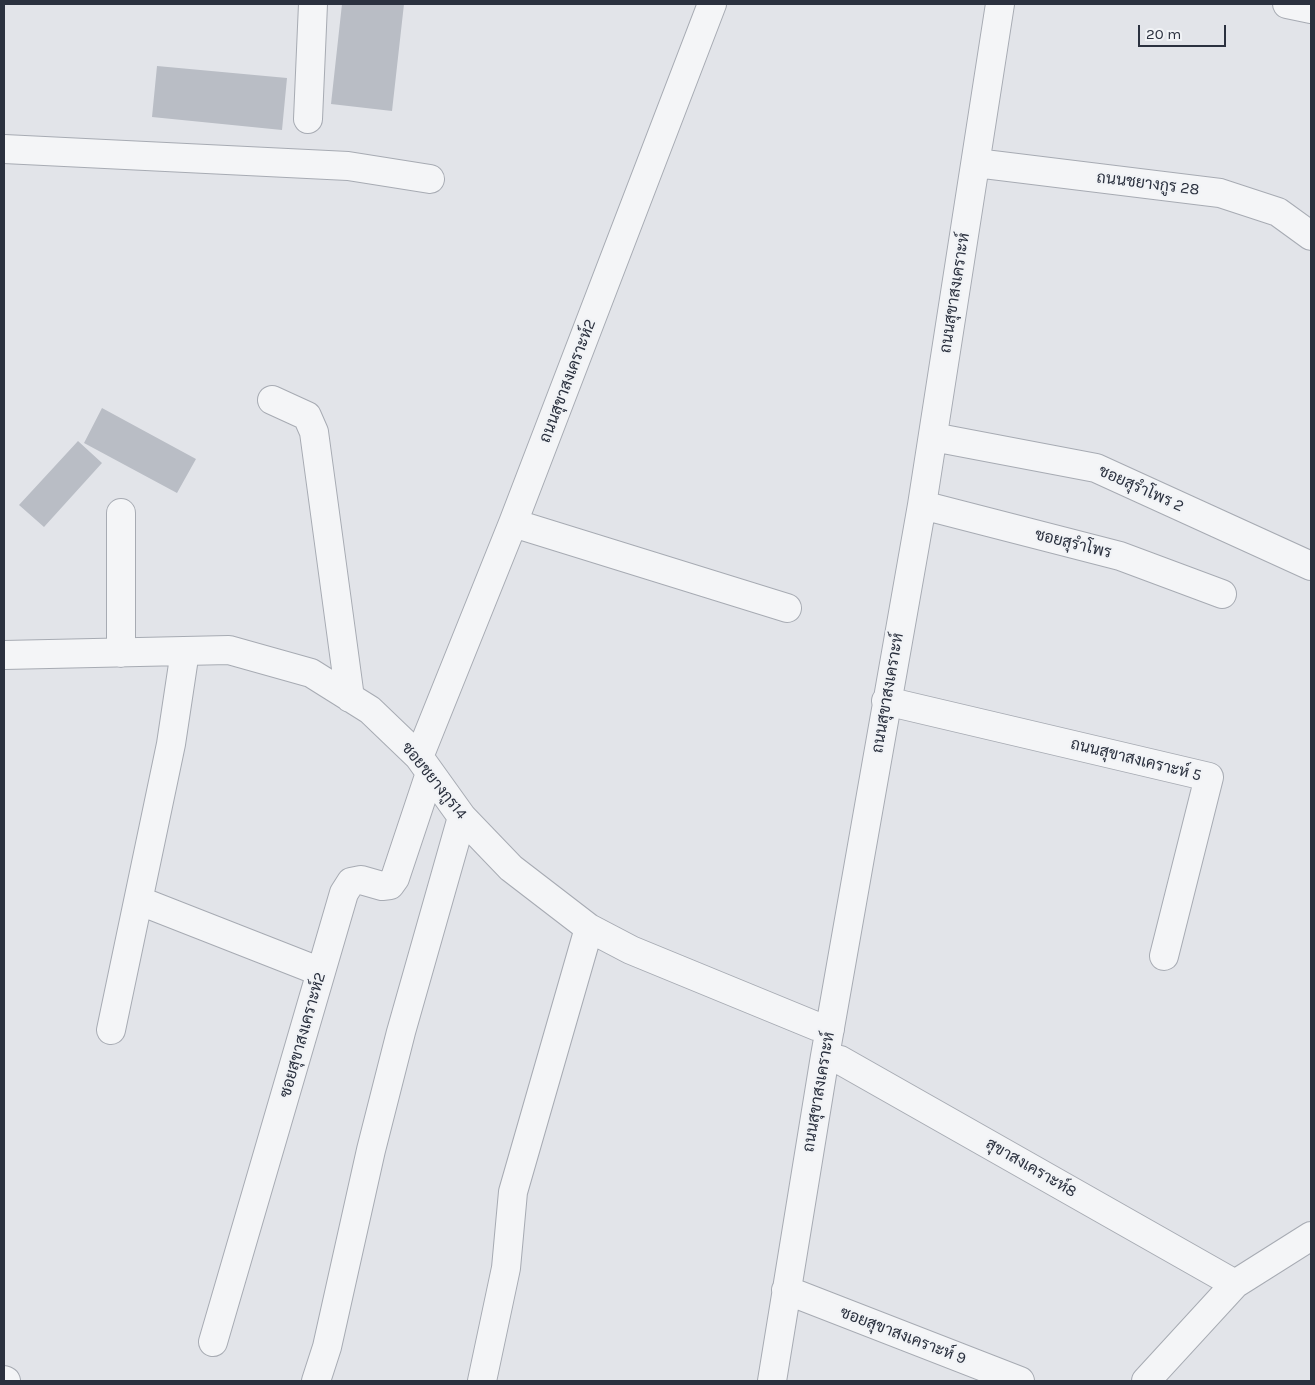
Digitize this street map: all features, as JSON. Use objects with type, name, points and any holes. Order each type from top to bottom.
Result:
[{"type":"street","points":[[308,120],[313,4]]},
{"type":"street","name":"ถนนสุขาสงเคราะห์2","points":[[425,765],[513,522],[712,4]]},
{"type":"street","name":"ถนนสุขาสงเคราะห์","points":[[772,1381],[825,1056],[922,505],[1000,4]]},
{"type":"street","points":[[1288,4],[1311,9]]},
{"type":"street","points":[[4,149],[348,166],[430,179]]},
{"type":"street","name":"ถนนชยางกูร 28","points":[[976,163],[1220,193],[1278,212],[1311,236]]},
{"type":"street","points":[[272,400],[307,416],[314,432],[350,698]]},
{"type":"street","name":"ชอยสุรำโพร 2","points":[[932,437],[1096,468],[1311,566]]},
{"type":"street","name":"ชอยสุรำโพร","points":[[922,505],[1120,556],[1222,594]]},
{"type":"street","points":[[121,513],[121,652]]},
{"type":"street","points":[[513,522],[787,608]]},
{"type":"street","name":"ซอยชยางกูร14","points":[[4,656],[229,650],[311,673],[370,710],[425,765],[462,817],[512,868],[590,928],[631,950],[816,1026],[830,1029]]},
{"type":"street","points":[[111,1030],[172,744],[185,651]]},
{"type":"street","name":"ถนนสุขาสงเคราะห์ 5","points":[[886,701],[1209,777],[1164,956]]},
{"type":"street","name":"ซอยสุขาสงเคราะห์2","points":[[213,1342],[344,893],[351,882],[362,880],[382,886],[390,885],[395,878],[425,765]]},
{"type":"street","points":[[316,1381],[327,1347],[371,1150],[401,1032],[462,817]]},
{"type":"street","points":[[140,901],[322,972]]},
{"type":"street","points":[[482,1381],[506,1268],[513,1192],[590,928]]},
{"type":"street","name":"สุขาสงเคราะห์8","points":[[825,1056],[840,1060],[1235,1284]]},
{"type":"street","points":[[1146,1381],[1235,1284],[1308,1244]]},
{"type":"street","name":"ซอยสุขาสงเคราะห์ 9","points":[[786,1290],[1020,1381]]},
{"type":"building","points":[[342,4],[404,4],[392,111],[331,104]]},
{"type":"building","points":[[157,66],[287,78],[282,130],[152,117]]},
{"type":"building","points":[[102,408],[196,459],[177,493],[84,443]]},
{"type":"building","points":[[78,441],[102,463],[44,527],[19,505]]}]
